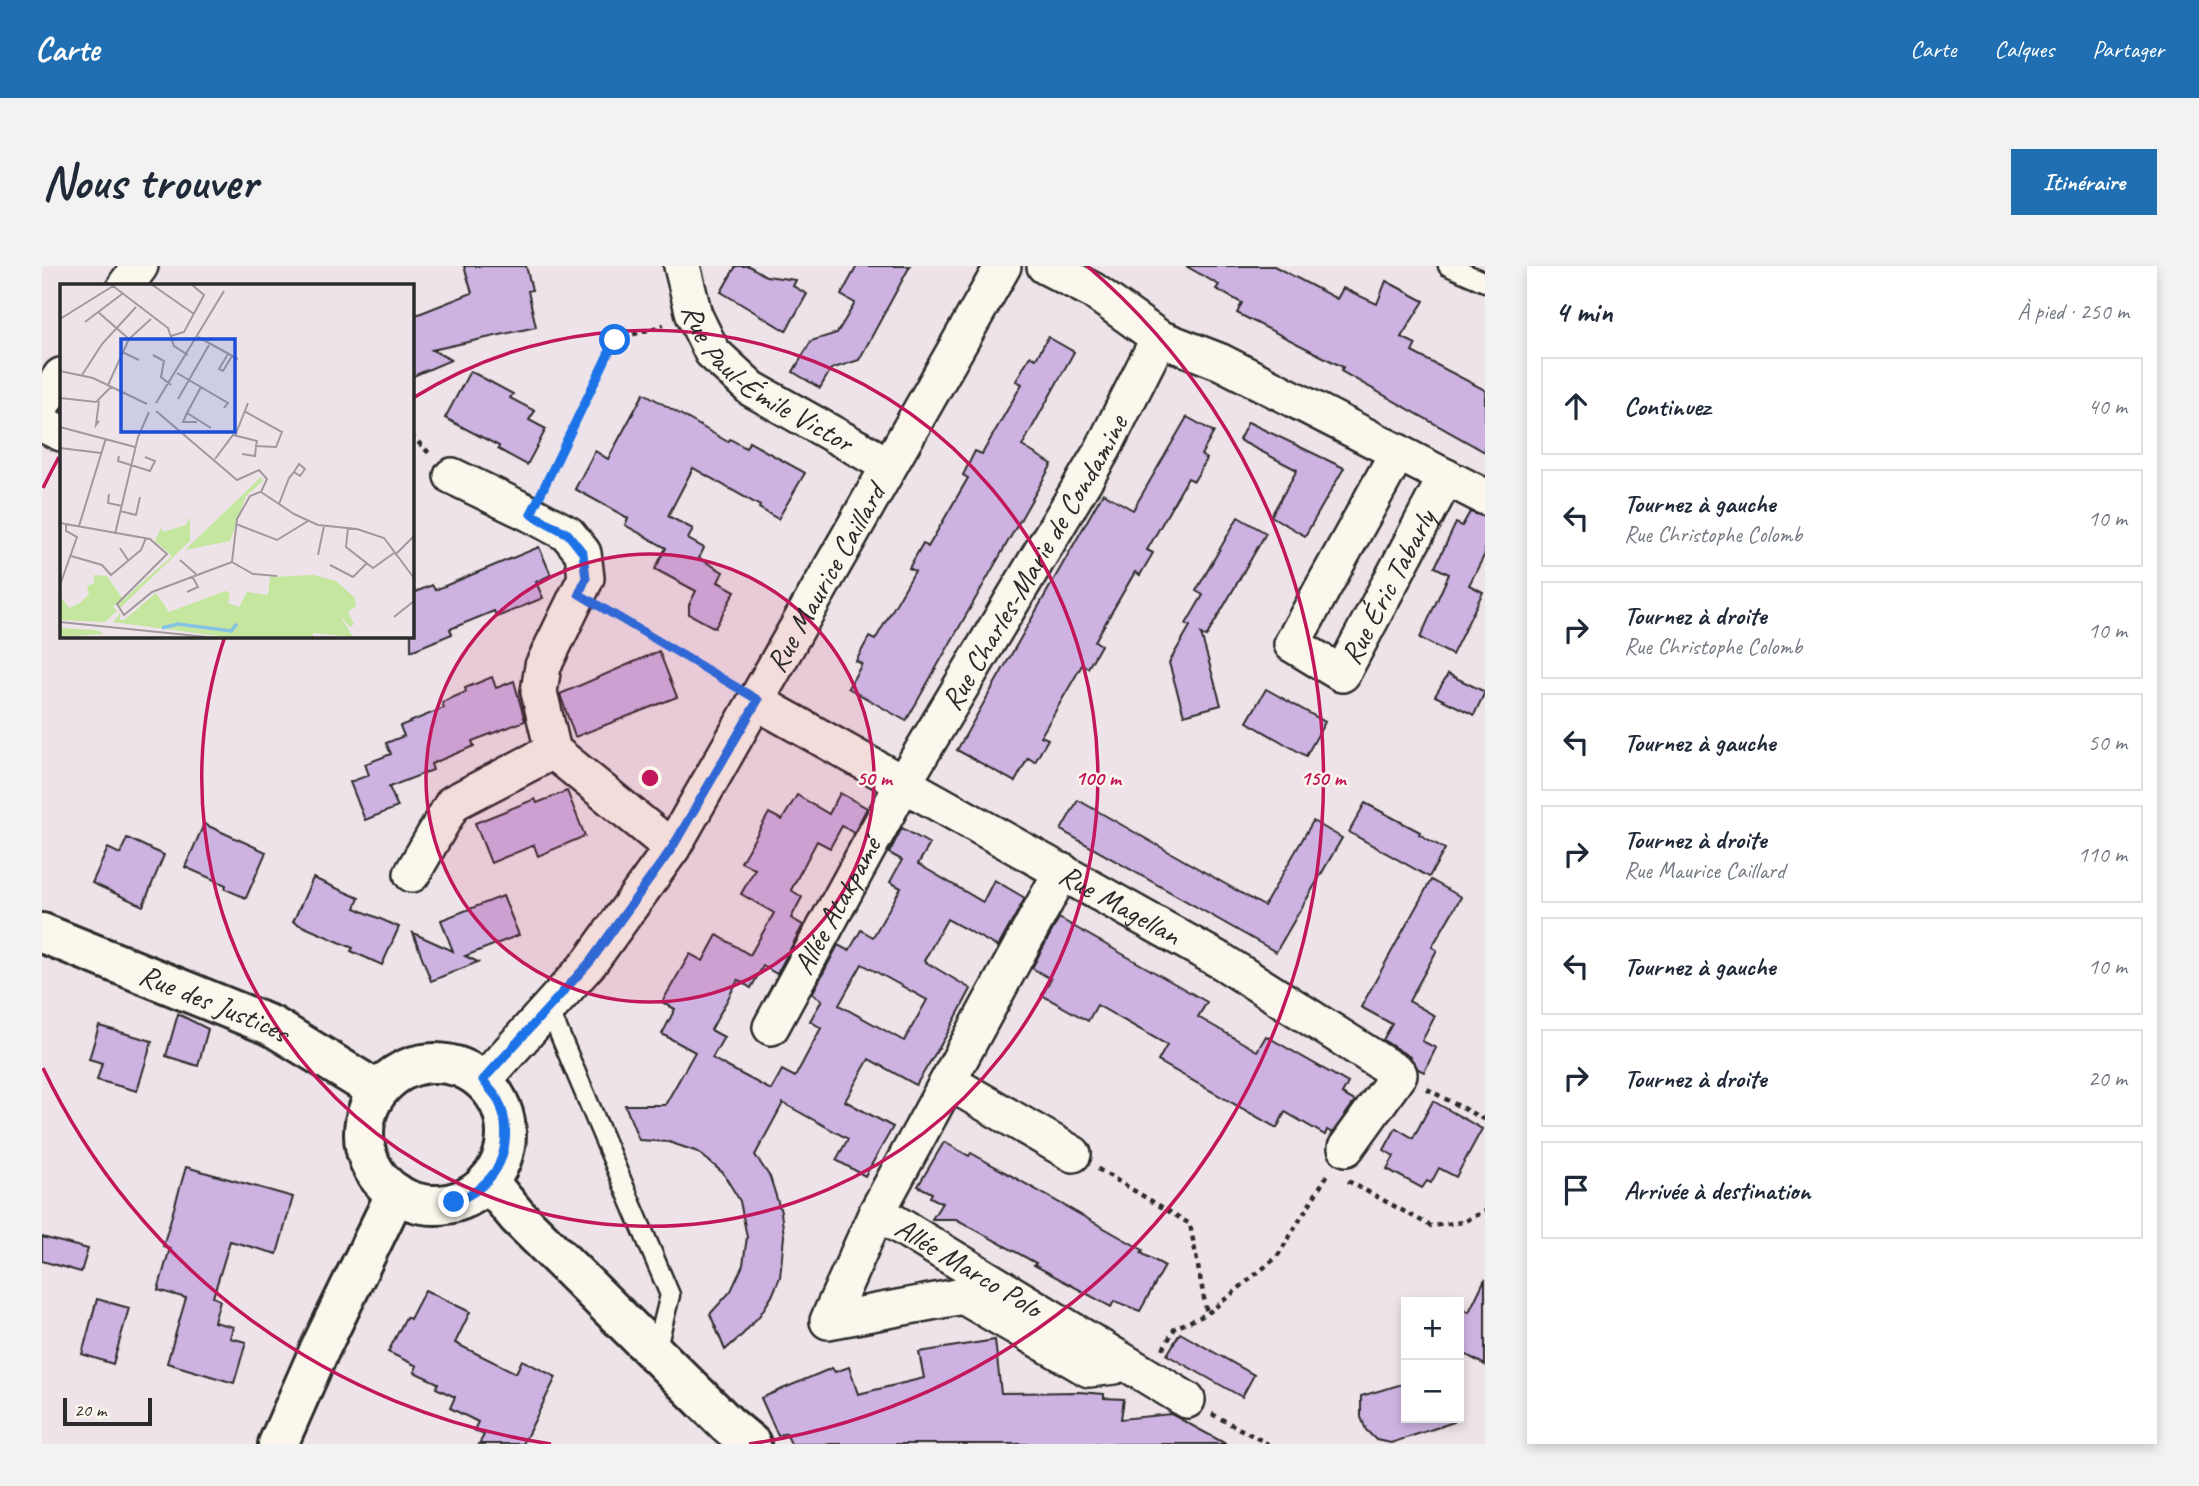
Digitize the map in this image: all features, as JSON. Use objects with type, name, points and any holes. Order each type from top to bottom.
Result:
[{"type":"street","points":[[127,284],[140,266]]},
{"type":"street","name":"Rue Paul-Émile Victor","points":[[682,266],[694,315],[712,352],[752,389],[888,465]]},
{"type":"street","name":"Rue Maurice Caillard","points":[[483,1080],[590,962],[672,848],[1003,266]]},
{"type":"street","name":"Rue Éric Tabarly","points":[[1045,266],[1092,290],[1159,338],[1221,362],[1485,497]]},
{"type":"street","name":"Rue Charles-Marie de Condamine","points":[[904,782],[1103,449],[1159,338]]},
{"type":"street","points":[[42,404],[60,377]]},
{"type":"street","points":[[42,424],[60,433]]},
{"type":"street","name":"Rue Éric Tabarly","points":[[1398,452],[1292,645],[1342,674],[1446,477]]},
{"type":"street","points":[[452,477],[568,534],[583,553],[586,578],[543,666],[539,692],[553,751],[672,848]]},
{"type":"street","name":"Rue Magellan","points":[[758,700],[1223,962],[1399,1074]]},
{"type":"street","points":[[412,874],[453,803],[553,751]]},
{"type":"street","name":"Allée Atakpamé","points":[[771,1027],[904,782]]},
{"type":"street","name":"Allée Marco Polo","points":[[1062,871],[877,1212],[1187,1400]]},
{"type":"street","name":"Rue des Justices","points":[[42,933],[272,1026],[378,1091]]},
{"type":"street","points":[[440,1063],[463,1068],[483,1080],[497,1098],[505,1118],[506,1141],[500,1162],[488,1181],[473,1194],[454,1202],[435,1205],[414,1202],[396,1193],[379,1177],[368,1157],[364,1134],[368,1111],[378,1091],[395,1074],[416,1065],[440,1063]]},
{"type":"street","points":[[1346,1148],[1399,1074]]},
{"type":"street","points":[[949,1082],[1073,1154]]},
{"type":"street","points":[[488,1181],[517,1216],[727,1424],[751,1444]]},
{"type":"street","points":[[278,1444],[396,1193]]},
{"type":"street","points":[[877,1212],[828,1321],[963,1296],[1089,1369],[1138,1370]]},
{"type":"lane","points":[[1448,266],[1485,282]]},
{"type":"lane","points":[[547,1009],[670,1295],[656,1351]]},
{"type":"path","points":[[531,514],[615,340],[694,315]]},
{"type":"path","points":[[579,594],[758,700]]},
{"type":"path","points":[[1399,1074],[1485,1120]]},
{"type":"path","points":[[1346,1148],[1349,1181],[1431,1226],[1464,1222],[1485,1211]]},
{"type":"path","points":[[1138,1370],[1175,1328],[1207,1314],[1277,1257],[1316,1189],[1346,1148]]},
{"type":"path","points":[[1073,1154],[1190,1224],[1207,1314]]},
{"type":"path","points":[[1187,1400],[1268,1444]]},
{"type":"building","points":[[464,266],[526,266],[536,327],[432,350],[451,360],[413,376],[413,316],[472,293]]},
{"type":"building","points":[[736,266],[749,266],[766,276],[796,280],[793,286],[807,294],[786,331],[721,292]]},
{"type":"building","points":[[857,266],[910,266],[859,360],[831,369],[820,388],[793,372],[811,341],[837,333],[855,303],[841,295]]},
{"type":"building","points":[[1186,266],[1274,266],[1337,299],[1343,288],[1377,304],[1386,281],[1424,301],[1401,337],[1416,344],[1412,352],[1485,390],[1485,452],[1341,371],[1343,367],[1237,313],[1242,303],[1216,289],[1219,285]]},
{"type":"building","points":[[1048,337],[1074,352],[1022,446],[1052,464],[906,721],[848,688],[862,664],[856,661],[869,637],[875,640],[915,571],[909,568],[923,543],[928,547],[968,478],[963,475],[975,451],[982,454],[1022,384],[1016,381],[1030,356],[1036,359]]},
{"type":"building","points":[[470,371],[513,394],[510,398],[535,411],[529,420],[546,429],[527,465],[498,449],[499,446],[445,418]]},
{"type":"building","points":[[644,393],[728,442],[730,439],[746,448],[749,442],[805,473],[778,519],[693,468],[668,516],[693,529],[688,539],[704,548],[699,558],[723,572],[718,582],[735,591],[715,628],[689,614],[689,605],[696,591],[655,569],[666,548],[625,525],[628,518],[575,489],[595,451],[608,459]]},
{"type":"building","points":[[1187,417],[1214,432],[1201,455],[1207,459],[1194,481],[1188,478],[1147,550],[1153,553],[1140,575],[1135,572],[1095,641],[1101,645],[1088,668],[1082,665],[1041,736],[1048,739],[1035,762],[1028,758],[1015,782],[957,750],[1103,493],[1133,510]]},
{"type":"building","points":[[1248,422],[1344,468],[1305,536],[1271,516],[1297,470],[1239,440]]},
{"type":"building","points":[[1470,512],[1485,517],[1485,554],[1469,585],[1483,592],[1452,655],[1420,638],[1449,574],[1435,567],[1456,523],[1462,526]]},
{"type":"building","points":[[1238,517],[1266,533],[1206,637],[1201,634],[1221,705],[1184,715],[1169,663],[1190,626],[1186,624],[1203,595],[1196,591]]},
{"type":"building","points":[[539,547],[551,575],[536,582],[543,598],[497,617],[494,611],[450,629],[452,634],[411,651],[413,593],[432,585],[435,590]]},
{"type":"building","points":[[659,651],[677,697],[575,737],[560,694]]},
{"type":"building","points":[[1448,674],[1485,692],[1474,715],[1435,696]]},
{"type":"building","points":[[492,677],[496,688],[514,681],[525,721],[472,741],[474,746],[431,764],[433,770],[389,787],[398,807],[365,820],[350,782],[369,775],[365,764],[391,754],[386,743],[404,736],[400,726],[444,708],[442,702],[466,692],[465,688]]},
{"type":"building","points":[[1266,689],[1325,722],[1306,756],[1247,722]]},
{"type":"building","points":[[567,791],[585,836],[538,856],[534,845],[491,863],[475,823],[535,799],[537,803]]},
{"type":"building","points":[[840,793],[867,808],[854,833],[842,826],[830,848],[817,841],[791,890],[802,897],[791,918],[803,925],[777,974],[763,966],[751,988],[738,980],[711,1030],[724,1037],[712,1058],[771,1090],[782,1070],[795,1077],[821,1028],[810,1021],[822,1000],[812,994],[838,945],[849,951],[861,930],[873,937],[901,888],[890,882],[902,860],[889,853],[902,828],[930,844],[918,864],[983,902],[994,880],[1025,898],[998,947],[947,919],[924,961],[971,989],[916,1085],[869,1059],[845,1101],[893,1127],[865,1176],[836,1160],[848,1139],[783,1103],[755,1155],[770,1177],[781,1212],[784,1236],[780,1277],[760,1315],[725,1350],[710,1314],[731,1291],[743,1265],[747,1237],[740,1201],[723,1173],[698,1152],[669,1142],[639,1140],[625,1105],[665,1105],[695,1052],[662,1034],[675,1009],[662,1002],[690,954],[703,961],[717,935],[750,955],[774,913],[741,894],[755,869],[741,862],[769,813],[782,820],[797,795],[829,814]],"holes":[[[862,964],[927,1000],[904,1041],[839,1005]]]},
{"type":"building","points":[[1078,800],[1264,906],[1313,821],[1342,838],[1276,952],[1061,830]]},
{"type":"building","points":[[1365,803],[1420,832],[1419,834],[1445,849],[1429,877],[1349,832]]},
{"type":"building","points":[[204,824],[266,852],[246,898],[225,889],[226,885],[185,867]]},
{"type":"building","points":[[127,838],[164,855],[143,906],[92,883],[108,848],[120,854]]},
{"type":"building","points":[[313,878],[359,898],[355,908],[399,927],[382,965],[351,951],[353,948],[293,922]]},
{"type":"building","points":[[1431,880],[1461,897],[1432,947],[1437,950],[1409,1001],[1435,1016],[1422,1041],[1436,1048],[1424,1072],[1418,1069],[1410,1057],[1383,1040],[1392,1024],[1361,1007]]},
{"type":"building","points":[[503,896],[519,935],[465,956],[478,962],[431,981],[413,933],[453,951],[441,920]]},
{"type":"building","points":[[1059,918],[1207,1002],[1198,1017],[1257,1051],[1266,1036],[1348,1083],[1342,1094],[1355,1101],[1332,1133],[1327,1130],[1325,1135],[1285,1112],[1277,1128],[1158,1061],[1167,1045],[1097,1005],[1088,1021],[1042,995],[1051,979],[1032,968]]},
{"type":"building","points":[[178,1014],[208,1029],[198,1066],[166,1056]]},
{"type":"building","points":[[99,1026],[152,1041],[137,1091],[97,1080],[102,1063],[89,1059]]},
{"type":"building","points":[[1433,1101],[1482,1129],[1456,1177],[1439,1168],[1431,1183],[1427,1181],[1422,1188],[1387,1169],[1394,1156],[1384,1150],[1396,1128],[1413,1138]]},
{"type":"building","points":[[944,1142],[969,1156],[971,1153],[1143,1250],[1141,1253],[1165,1266],[1140,1311],[1114,1301],[1111,1307],[956,1219],[932,1219],[942,1203],[930,1197],[932,1193],[918,1186]]},
{"type":"building","points":[[186,1167],[293,1197],[277,1254],[230,1241],[213,1297],[220,1300],[214,1322],[233,1327],[230,1338],[246,1342],[234,1383],[167,1363],[186,1298],[158,1290],[170,1248],[163,1246]]},
{"type":"building","points":[[42,1237],[88,1249],[81,1272],[42,1261]]},
{"type":"building","points":[[1485,1279],[1485,1365],[1464,1354],[1464,1310],[1469,1312]]},
{"type":"building","points":[[425,1290],[470,1312],[455,1343],[516,1373],[522,1360],[556,1377],[523,1444],[479,1444],[484,1435],[474,1430],[478,1422],[450,1408],[455,1397],[436,1388],[438,1383],[414,1372],[417,1366],[388,1352],[406,1317],[410,1319]]},
{"type":"building","points":[[97,1299],[129,1308],[113,1364],[82,1354]]},
{"type":"building","points":[[1180,1333],[1254,1375],[1242,1397],[1167,1355]]},
{"type":"building","points":[[995,1340],[1001,1393],[1104,1394],[1104,1398],[1124,1399],[1121,1419],[1171,1414],[1226,1444],[791,1444],[786,1433],[778,1436],[761,1398],[832,1368],[835,1372],[849,1367],[858,1394],[924,1378],[919,1352]]},
{"type":"building","points":[[1401,1384],[1401,1423],[1451,1423],[1391,1443],[1376,1440],[1366,1430],[1361,1417],[1361,1396]]},
{"type":"route","points":[[454,1202],[473,1194],[488,1181],[500,1162],[506,1141],[505,1118],[497,1098],[483,1080],[590,962],[672,848],[758,700],[579,594],[586,578],[583,553],[568,534],[531,514],[615,340]]}]
